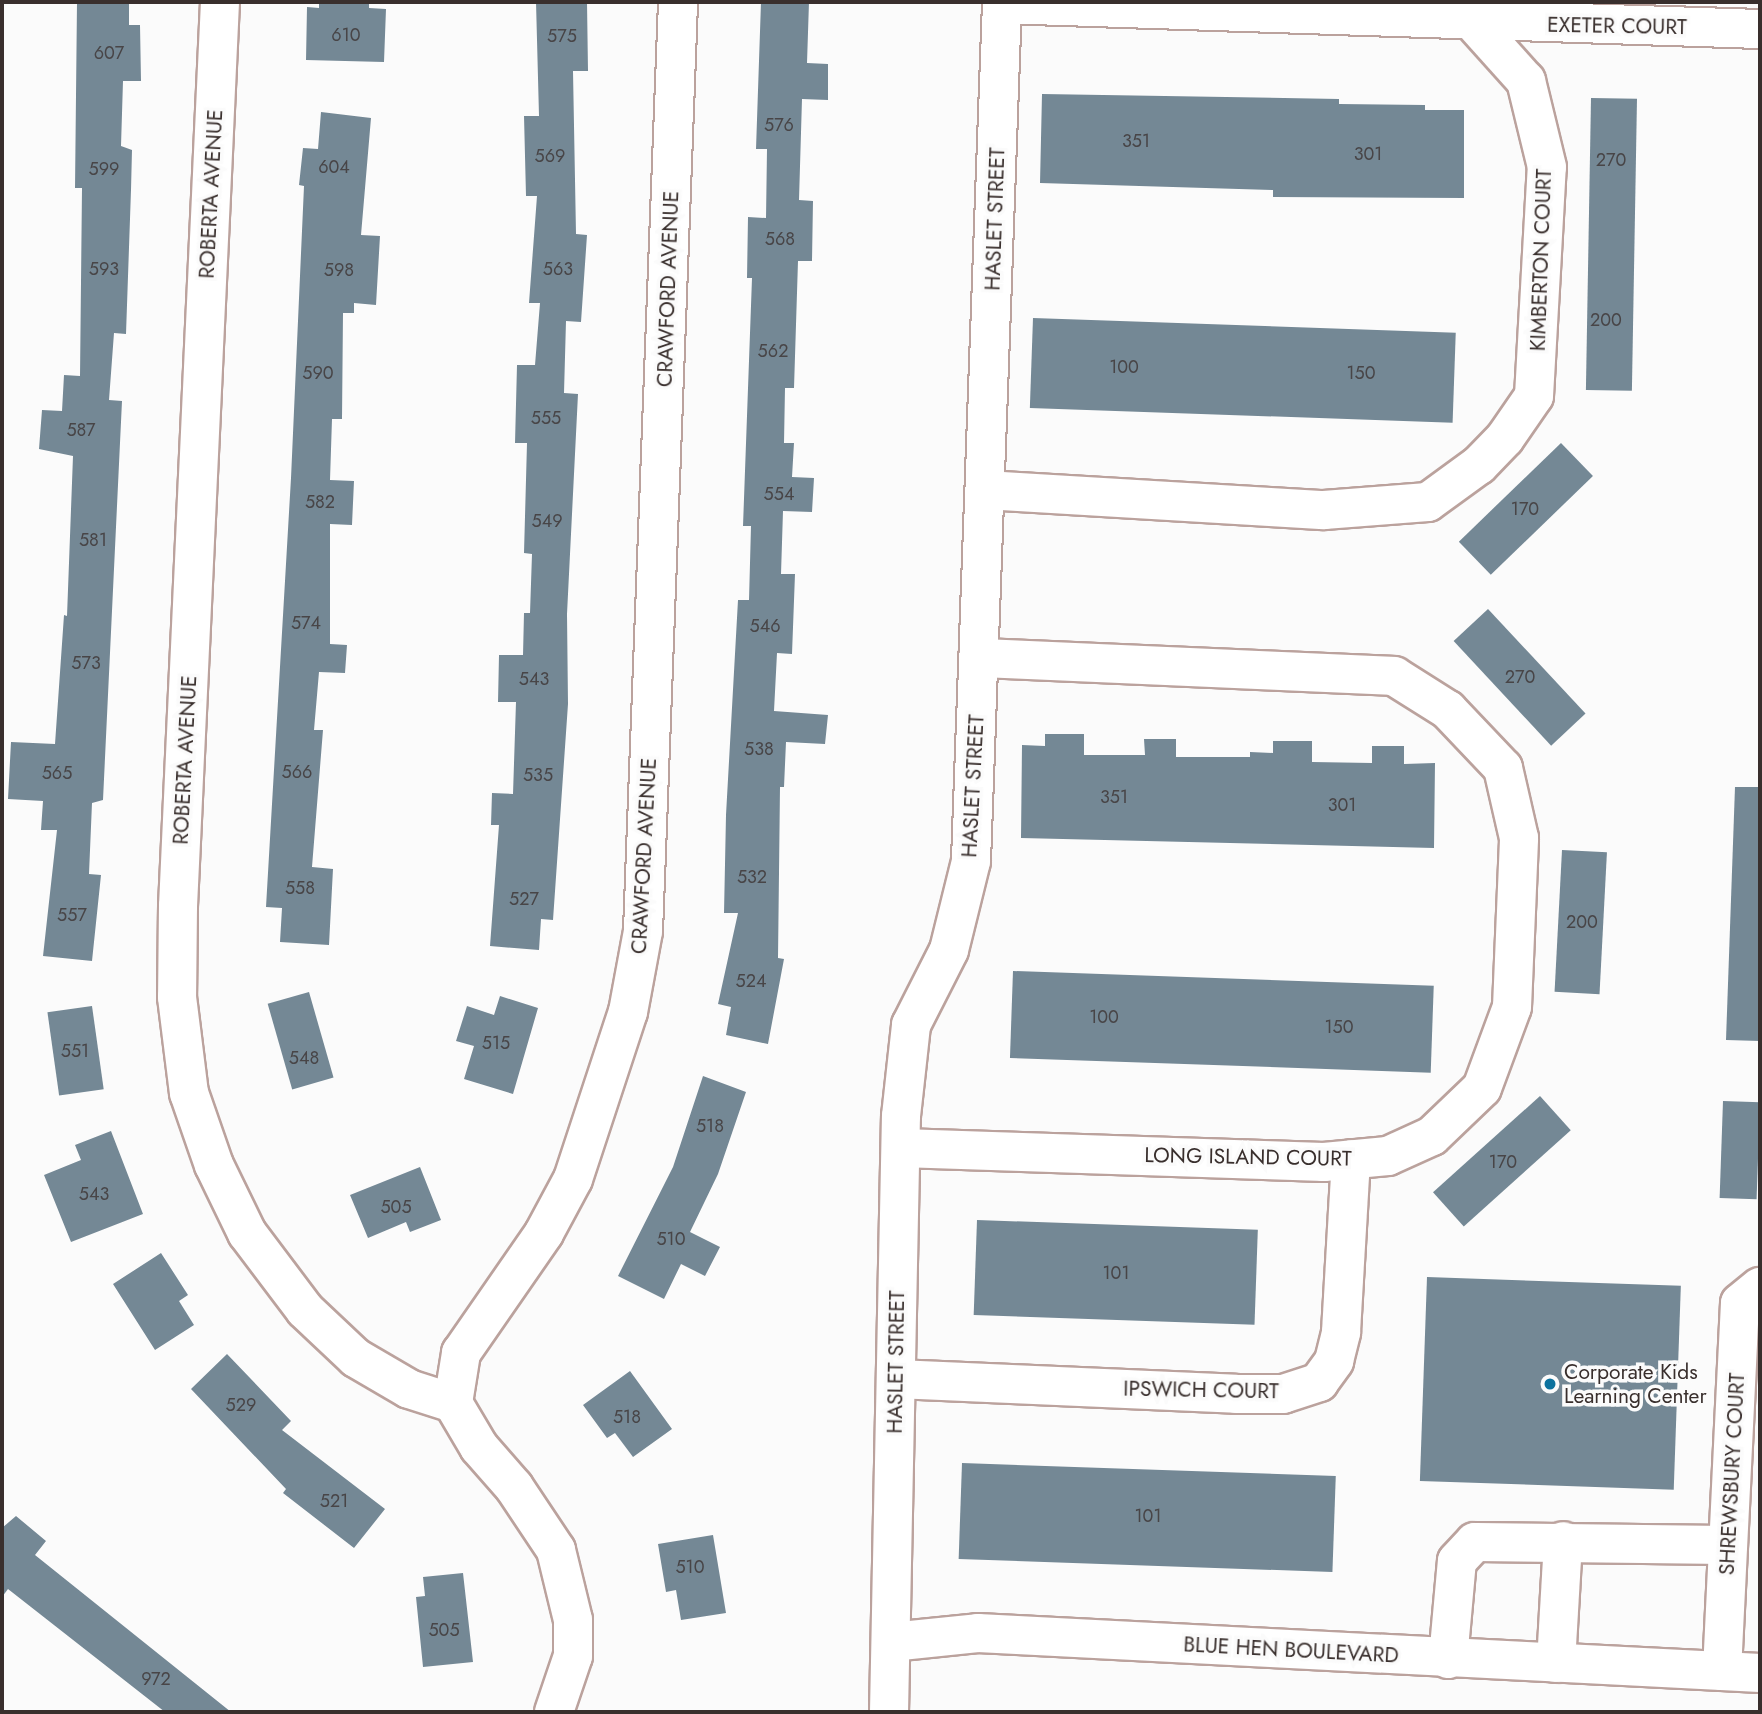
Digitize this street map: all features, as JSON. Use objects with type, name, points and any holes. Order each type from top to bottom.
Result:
[{"type":"street","name":"ROBERTA AVENUE","points":[[220,2],[178,906],[177,997],[189,1093],[215,1165],[247,1233],[305,1310],[356,1358],[409,1389],[453,1403]]},
{"type":"street","name":"CRAWFORD AVENUE","points":[[453,1403],[461,1353],[544,1233],[573,1180],[628,1012],[643,931],[678,2]]},
{"type":"street","points":[[1002,3],[1474,23]]},
{"type":"street","name":"HASLET STREET","points":[[891,1642],[901,1148],[911,1025],[949,950],[971,861],[1002,3]]},
{"type":"street","name":"EXETER COURT","points":[[1474,23],[1760,29]]},
{"type":"street","name":"KIMBERTON COURT","points":[[985,490],[1324,510],[1428,502],[1479,465],[1505,438],[1534,396],[1547,167],[1526,81],[1474,23]]},
{"type":"street","name":"LONG ISLAND COURT","points":[[901,1148],[1310,1162],[1388,1156],[1432,1136],[1482,1088],[1512,1007],[1519,838],[1503,768],[1448,710],[1394,676],[978,658]]},
{"type":"street","name":"IPSWICH COURT","points":[[896,1379],[1236,1394],[1283,1394],[1319,1381],[1334,1361],[1341,1332],[1351,1159]]},
{"type":"street","name":"SHREWSBURY COURT","points":[[1722,1671],[1740,1303],[1760,1287]]},
{"type":"street","points":[[453,1403],[479,1447],[514,1487],[556,1550],[573,1620],[573,1656],[554,1712]]},
{"type":"street","points":[[1448,1659],[1457,1560],[1463,1550],[1488,1539],[1728,1545]]},
{"type":"street","points":[[1556,1663],[1563,1541]]},
{"type":"street","name":"BLUE HEN BOULEVARD","points":[[891,1642],[978,1633],[1760,1673]]},
{"type":"street","points":[[889,1712],[891,1642]]},
{"type":"building","points":[[77,2],[129,2],[129,25],[140,25],[141,81],[123,81],[121,146],[132,150],[126,334],[114,333],[109,400],[122,401],[103,800],[92,803],[89,874],[101,875],[92,961],[43,956],[57,830],[41,830],[43,801],[8,799],[11,742],[55,744],[64,615],[67,616],[73,456],[39,449],[42,410],[62,411],[64,375],[80,376],[82,188],[75,188]]},
{"type":"building","points":[[319,2],[369,2],[369,8],[386,9],[384,62],[306,60],[307,7],[319,8]]},
{"type":"building","points":[[536,2],[587,2],[588,71],[573,71],[576,234],[587,235],[581,322],[566,321],[564,393],[578,394],[567,614],[568,704],[553,920],[541,919],[539,950],[490,946],[499,825],[491,825],[492,793],[513,794],[516,702],[498,702],[499,655],[523,655],[524,613],[530,613],[532,554],[524,553],[527,443],[515,443],[517,365],[535,365],[540,303],[529,303],[537,196],[526,196],[524,116],[539,116]]},
{"type":"building","points":[[761,2],[809,2],[807,63],[828,64],[828,100],[802,99],[799,200],[813,201],[812,261],[798,261],[794,388],[785,388],[784,443],[794,443],[792,477],[814,478],[812,512],[783,511],[781,574],[795,574],[792,654],[777,653],[774,711],[828,715],[825,744],[786,742],[784,787],[780,787],[778,958],[784,959],[768,1044],[726,1035],[731,1007],[718,1004],[738,913],[724,913],[726,815],[738,600],[749,600],[751,526],[743,526],[752,278],[747,278],[748,217],[766,218],[767,149],[756,149]]},
{"type":"building","points":[[1042,94],[1339,99],[1339,104],[1425,105],[1425,110],[1464,110],[1464,198],[1273,197],[1273,190],[1040,183]]},
{"type":"building","points":[[1591,98],[1637,99],[1632,391],[1586,390]]},
{"type":"building","points":[[321,112],[371,118],[361,235],[380,236],[376,305],[354,303],[354,313],[343,313],[342,419],[332,419],[330,480],[354,481],[352,525],[330,524],[330,644],[347,645],[345,673],[319,672],[314,730],[323,730],[312,867],[333,869],[329,945],[280,942],[282,908],[266,907],[291,478],[304,186],[299,185],[303,148],[318,149]]},
{"type":"building","points":[[1033,318],[1456,333],[1453,423],[1030,408]]},
{"type":"building","points":[[1561,443],[1593,476],[1491,575],[1459,542]]},
{"type":"building","points":[[1488,609],[1586,714],[1551,746],[1454,641]]},
{"type":"building","points":[[1045,734],[1084,734],[1084,755],[1145,755],[1144,739],[1176,739],[1176,757],[1250,757],[1250,752],[1273,753],[1273,741],[1312,741],[1312,762],[1372,763],[1372,746],[1404,746],[1404,764],[1435,763],[1434,848],[1021,838],[1022,745],[1045,746]]},
{"type":"building","points":[[1735,787],[1760,787],[1760,1041],[1726,1040]]},
{"type":"building","points":[[1562,850],[1607,852],[1600,994],[1555,992]]},
{"type":"building","points":[[1013,971],[1434,986],[1431,1073],[1010,1058]]},
{"type":"building","points":[[309,992],[334,1078],[292,1089],[268,1004]]},
{"type":"building","points":[[500,996],[538,1008],[513,1094],[464,1079],[474,1046],[456,1041],[467,1006],[494,1015]]},
{"type":"building","points":[[92,1006],[104,1089],[59,1095],[47,1012]]},
{"type":"building","points":[[703,1076],[746,1092],[718,1174],[690,1232],[720,1247],[705,1276],[681,1264],[664,1299],[618,1276],[673,1167]]},
{"type":"building","points":[[1540,1096],[1571,1130],[1464,1227],[1433,1192]]},
{"type":"building","points":[[1723,1101],[1760,1102],[1757,1199],[1720,1198]]},
{"type":"building","points":[[111,1131],[143,1214],[71,1242],[44,1175],[81,1160],[75,1145]]},
{"type":"building","points":[[420,1167],[441,1220],[410,1232],[406,1222],[368,1238],[350,1195]]},
{"type":"building","points":[[977,1220],[1258,1230],[1255,1325],[974,1315]]},
{"type":"building","points":[[161,1253],[188,1295],[179,1301],[194,1325],[155,1350],[113,1284]]},
{"type":"building","name":"Corporate Kids Learning Center","points":[[1427,1277],[1681,1286],[1674,1490],[1420,1481]]},
{"type":"building","points":[[227,1354],[291,1421],[282,1430],[385,1509],[354,1548],[283,1493],[286,1489],[191,1389]]},
{"type":"building","points":[[630,1371],[672,1429],[633,1457],[615,1433],[607,1438],[583,1405]]},
{"type":"building","points":[[962,1463],[1336,1476],[1332,1572],[959,1559]]},
{"type":"building","points":[[16,1516],[46,1541],[35,1555],[231,1712],[165,1712],[8,1589],[2,1597],[2,1528]]},
{"type":"building","points":[[713,1535],[726,1613],[681,1620],[676,1590],[666,1592],[658,1544]]},
{"type":"building","points":[[463,1573],[473,1662],[423,1667],[416,1597],[425,1596],[423,1577]]},
{"type":"place","name":"Corporate Kids Learning Center","points":[[1550,1384]]}]
